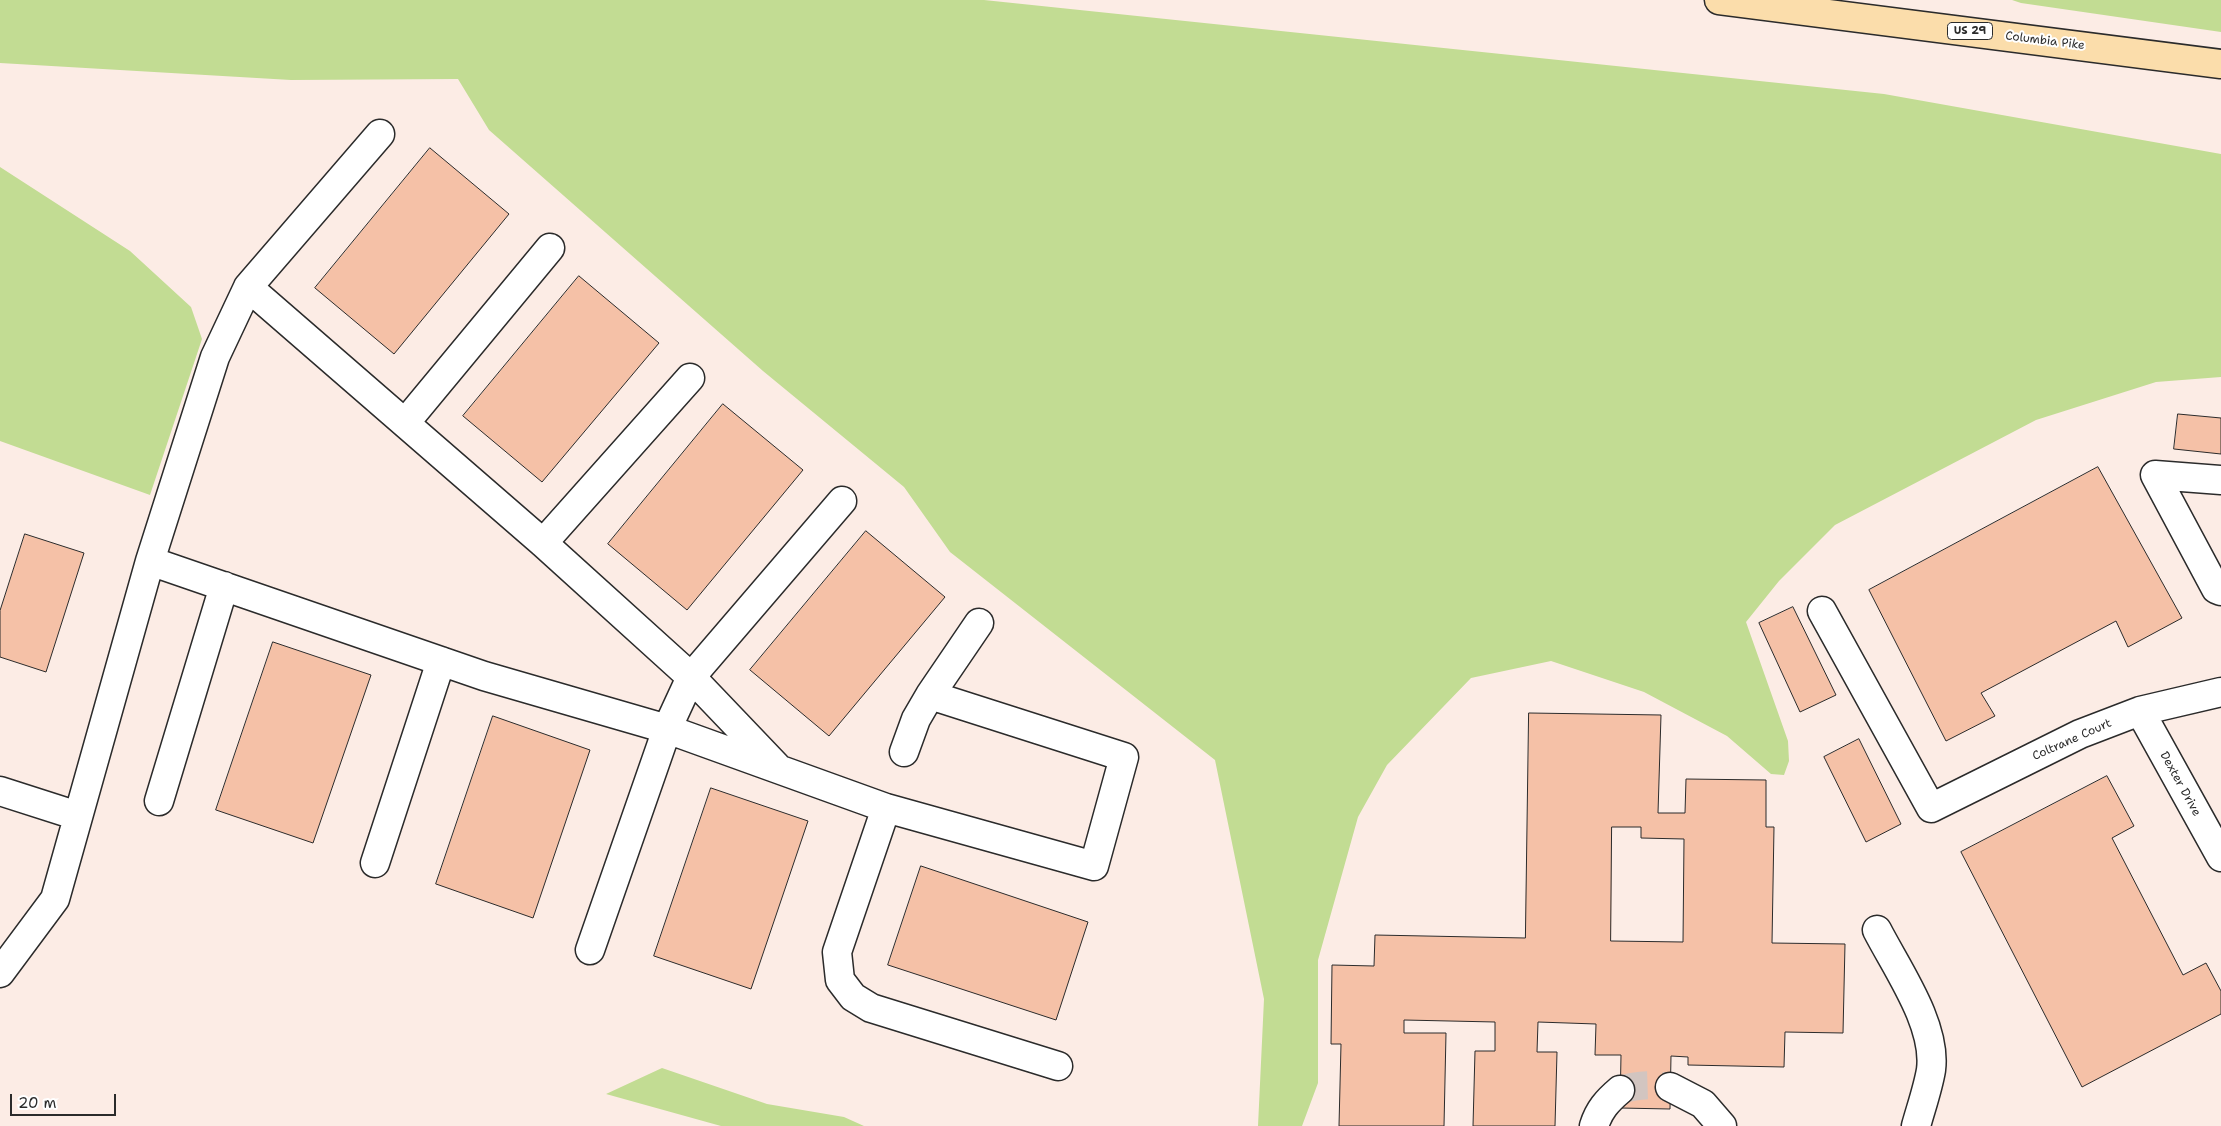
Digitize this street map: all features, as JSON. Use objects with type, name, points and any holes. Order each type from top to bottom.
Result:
[{"type":"highway","name":"Columbia Pike","points":[[1719,0],[2221,64]]},
{"type":"street","points":[[0,972],[55,898],[150,561],[214,357],[248,287],[380,134]]},
{"type":"street","points":[[405,423],[550,248]]},
{"type":"street","points":[[248,287],[543,544],[691,677],[782,772]]},
{"type":"street","points":[[543,544],[690,378]]},
{"type":"street","points":[[2221,480],[2155,475],[2216,589],[2221,591]]},
{"type":"street","points":[[590,950],[667,729],[691,677],[842,501]]},
{"type":"street","points":[[150,561],[484,676],[667,729],[886,808],[1094,866],[1124,758],[930,695]]},
{"type":"street","points":[[159,801],[224,586]]},
{"type":"street","name":"Coltrane Court","points":[[1822,611],[1930,808],[2080,734],[2140,711],[2221,692]]},
{"type":"street","points":[[904,752],[916,718],[979,623]]},
{"type":"street","points":[[375,863],[441,661]]},
{"type":"street","name":"Dexter Drive","points":[[2140,711],[2221,857]]},
{"type":"street","points":[[0,791],[78,816]]},
{"type":"street","points":[[886,808],[838,952],[840,980],[852,997],[871,1008],[1058,1066]]},
{"type":"street","points":[[1877,930],[1925,1021],[1930,1048],[1931,1069],[1916,1126]]},
{"type":"street","points":[[1670,1087],[1703,1104],[1722,1126]]},
{"type":"street","points":[[1594,1126],[1599,1112],[1607,1101],[1620,1090]]},
{"type":"green space","points":[[0,0],[984,0],[1884,94],[2221,154],[2221,377],[2156,382],[2036,420],[1835,525],[1779,581],[1746,622],[1788,741],[1789,761],[1784,775],[1771,774],[1727,736],[1644,692],[1551,661],[1471,678],[1387,765],[1358,817],[1318,960],[1318,1083],[1302,1126],[1258,1126],[1264,999],[1215,760],[950,552],[904,487],[763,371],[489,130],[458,79],[291,80],[0,63]]},
{"type":"green space","points":[[2012,0],[2221,0],[2221,32],[2021,3]]},
{"type":"green space","points":[[0,167],[130,251],[191,307],[202,339],[150,495],[0,441]]},
{"type":"green space","points":[[662,1068],[767,1104],[844,1117],[864,1126],[721,1126],[606,1094]]},
{"type":"building","points":[[430,148],[509,214],[394,354],[315,288]]},
{"type":"building","points":[[579,276],[659,343],[542,482],[463,416]]},
{"type":"building","points":[[723,404],[803,470],[687,610],[608,544]]},
{"type":"building","points":[[2178,414],[2221,418],[2221,454],[2174,449]]},
{"type":"building","points":[[2098,467],[2182,618],[2128,647],[2116,621],[1981,693],[1995,716],[1946,741],[1869,590]]},
{"type":"building","points":[[866,531],[945,597],[829,736],[750,670]]},
{"type":"building","points":[[25,534],[84,553],[46,672],[0,657],[0,611]]},
{"type":"building","points":[[1793,607],[1836,695],[1800,712],[1759,623]]},
{"type":"building","points":[[273,642],[371,675],[313,843],[216,810]]},
{"type":"building","points":[[1529,713],[1661,715],[1658,813],[1685,813],[1686,779],[1766,780],[1766,827],[1774,827],[1772,943],[1845,944],[1843,1033],[1785,1032],[1784,1067],[1688,1065],[1688,1057],[1671,1056],[1670,1109],[1620,1108],[1621,1055],[1595,1055],[1596,1024],[1538,1022],[1537,1052],[1557,1052],[1555,1126],[1473,1126],[1475,1051],[1495,1051],[1495,1022],[1404,1020],[1404,1033],[1446,1033],[1444,1126],[1339,1126],[1341,1044],[1331,1044],[1332,965],[1374,966],[1375,935],[1525,938]],"holes":[[[1612,827],[1641,827],[1641,838],[1684,839],[1683,942],[1611,941]]]},
{"type":"building","points":[[493,716],[590,750],[533,918],[436,884]]},
{"type":"building","points":[[1859,739],[1901,824],[1866,842],[1824,757]]},
{"type":"building","points":[[2107,776],[2134,826],[2112,838],[2183,975],[2206,963],[2221,991],[2221,1014],[2082,1087],[1961,852]]},
{"type":"building","points":[[711,788],[808,821],[751,989],[654,956]]},
{"type":"building","points":[[921,866],[1088,922],[1056,1020],[888,965]]},
{"type":"tunnel","points":[[1620,1090],[1645,1086],[1670,1087]]}]
